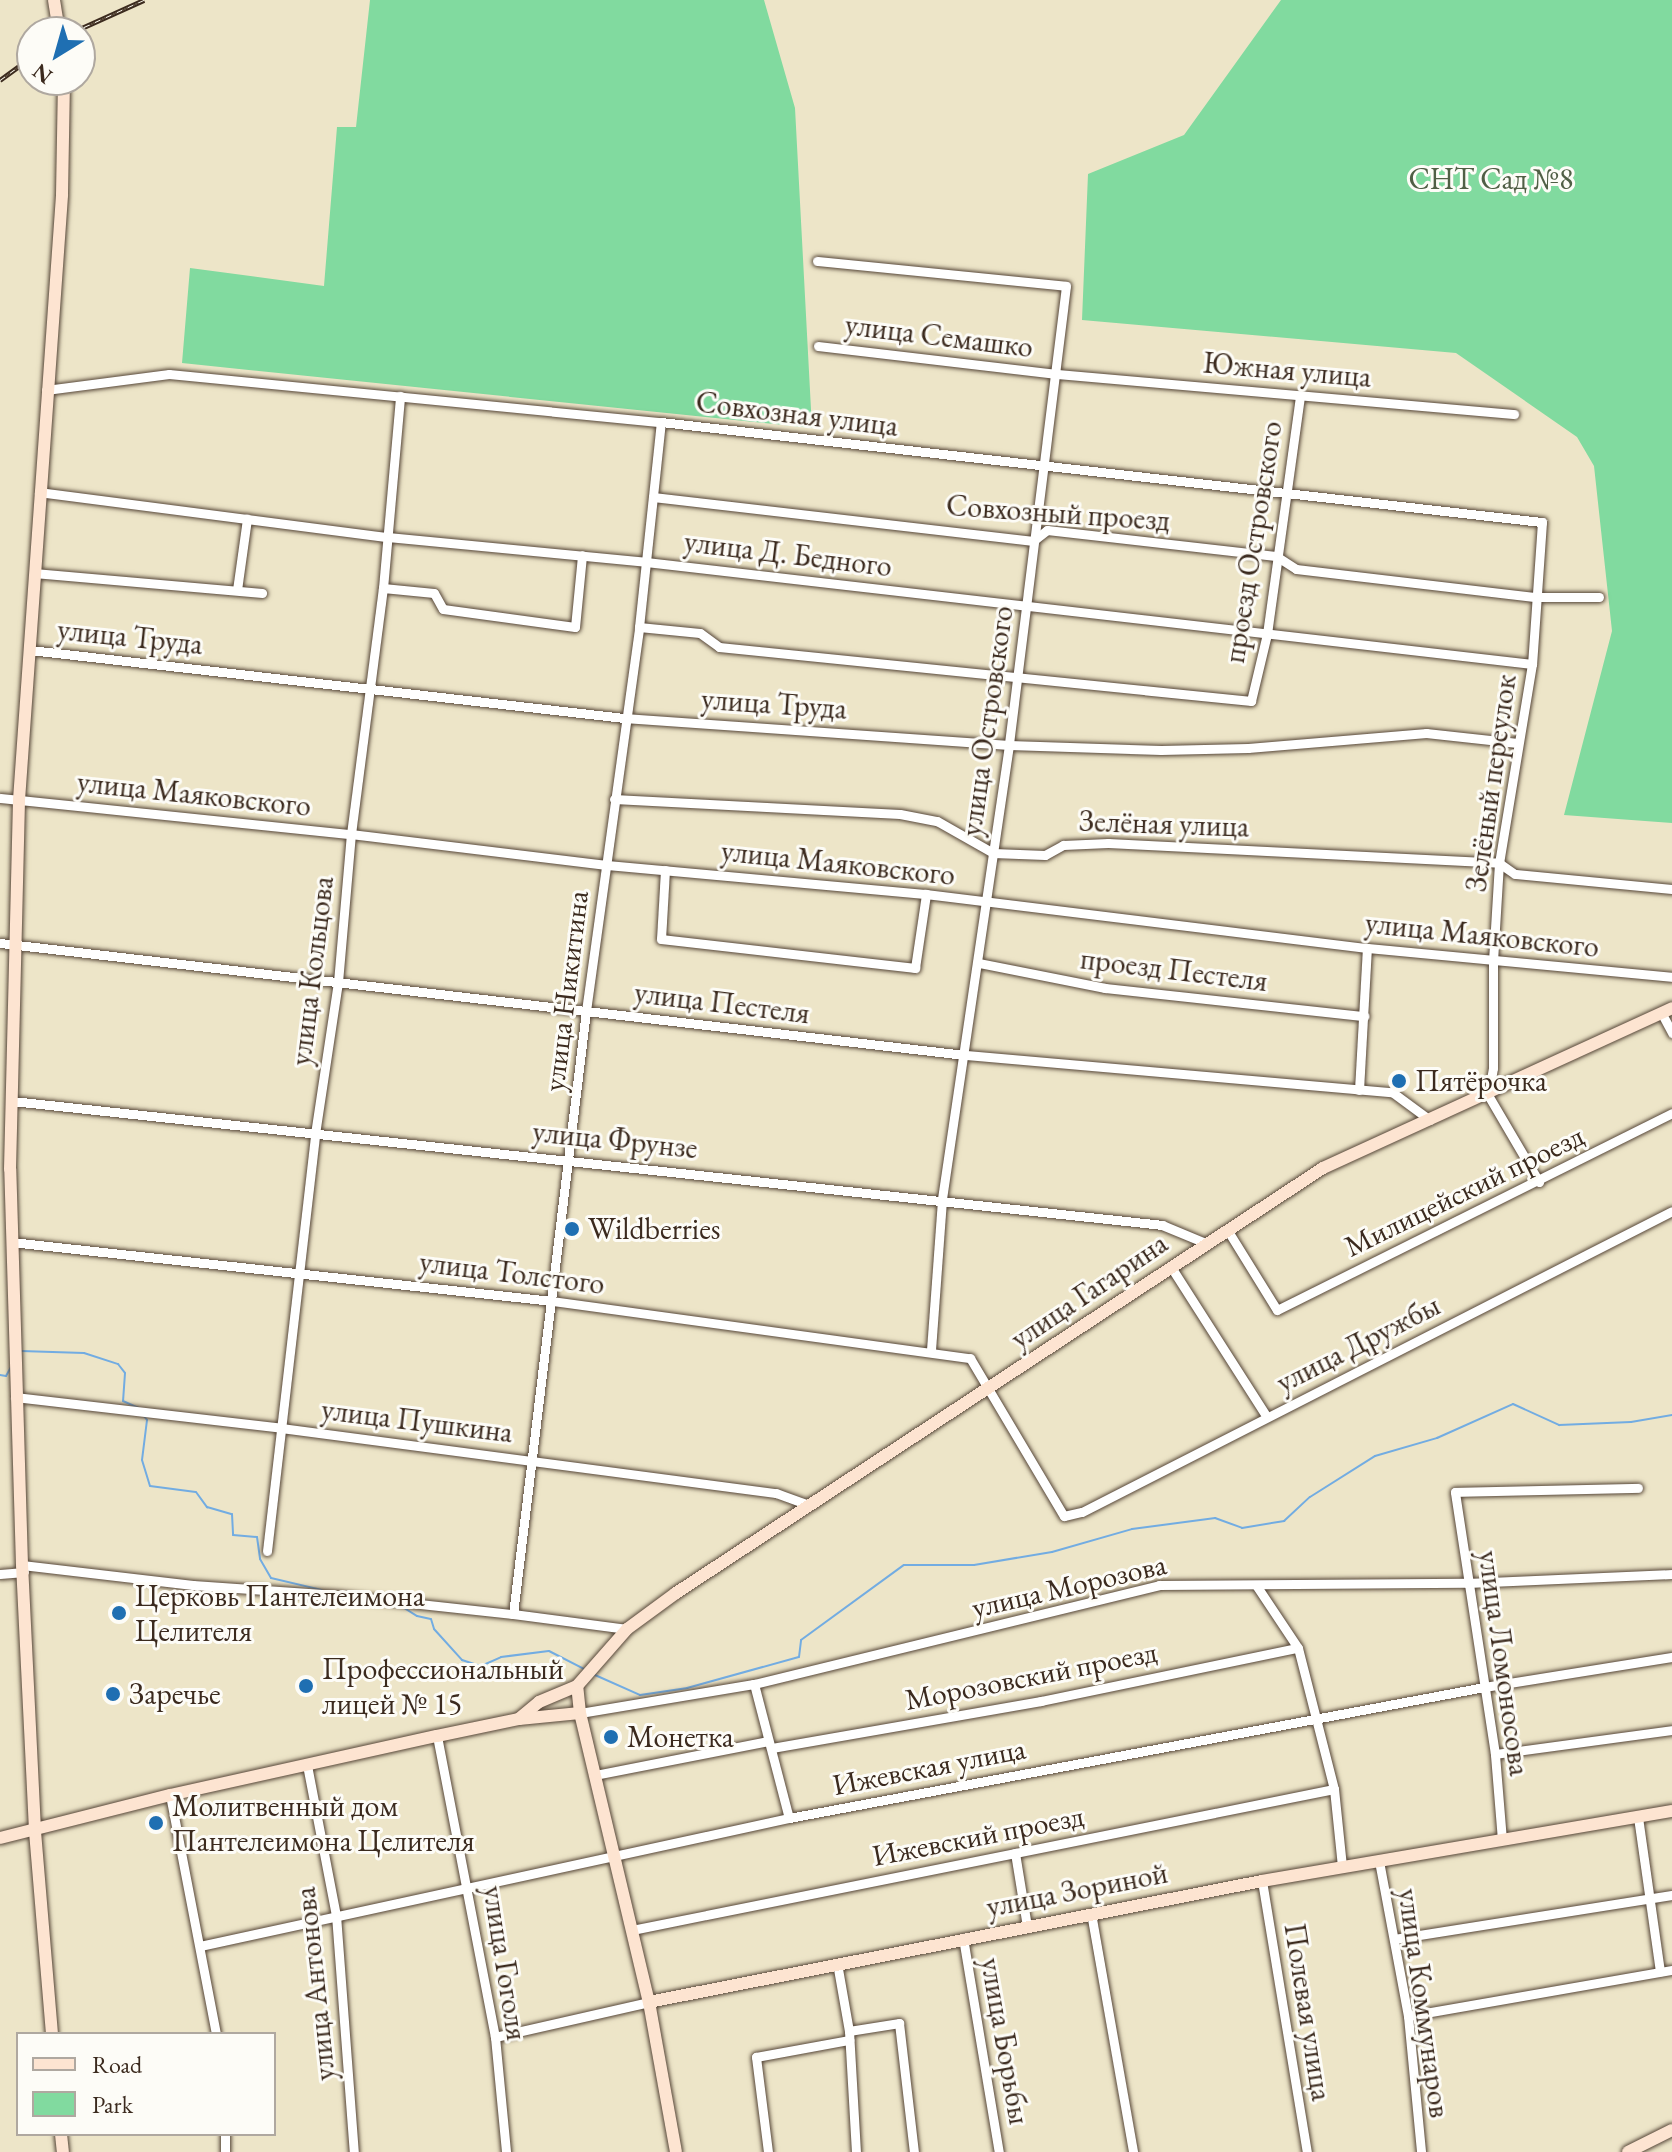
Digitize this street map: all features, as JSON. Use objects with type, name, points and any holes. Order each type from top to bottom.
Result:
[{"type":"main road","points":[[52,2032],[35,1830],[11,1242],[19,800],[62,195],[65,96]]},
{"type":"main road","name":"улица Гагарина","points":[[577,1686],[627,1629],[809,1505],[1323,1168],[1488,1095],[1667,1010]]},
{"type":"main road","points":[[519,1719],[539,1702],[577,1686],[580,1713],[649,2002],[676,2152]]},
{"type":"main road","points":[[0,1838],[170,1795],[437,1736],[519,1719],[580,1713]]},
{"type":"main road","name":"улица Зориной","points":[[649,2002],[1262,1881],[1672,1811]]},
{"type":"main road","points":[[1628,2152],[1672,2130]]},
{"type":"street","name":"улица Островского","points":[[817,261],[1066,286],[1009,745],[942,1200],[931,1351]]},
{"type":"street","name":"улица Семашко","points":[[818,346],[1056,374]]},
{"type":"street","name":"Совхозная улица","points":[[46,390],[169,374],[661,422],[1044,468],[1542,522]]},
{"type":"street","name":"Южная улица","points":[[1056,374],[1514,414]]},
{"type":"street","name":"проезд Островского","points":[[639,627],[700,633],[719,647],[1251,701],[1267,634],[1300,395]]},
{"type":"street","name":"улица Кольцова","points":[[267,1551],[315,1134],[338,982],[351,834],[383,588],[400,396]]},
{"type":"street","name":"улица Никитина","points":[[513,1614],[586,1011],[624,718],[639,627],[661,422]]},
{"type":"street","name":"улица Д. Бедного","points":[[39,492],[387,537],[646,562],[1532,664]]},
{"type":"street","name":"Совхозный проезд","points":[[653,497],[1033,541],[1047,530],[1276,556],[1296,569],[1536,597],[1599,597]]},
{"type":"street","points":[[237,590],[247,519]]},
{"type":"street","name":"Зелёный переулок","points":[[1488,1095],[1493,1068],[1493,962],[1499,863],[1532,664],[1542,522]]},
{"type":"street","points":[[383,588],[434,593],[443,609],[575,627],[582,555]]},
{"type":"street","points":[[34,573],[262,593]]},
{"type":"street","name":"улица Труда","points":[[30,650],[624,718],[1009,745],[1161,750],[1248,748],[1426,733],[1517,743]]},
{"type":"street","name":"улица Маяковского","points":[[0,798],[351,834],[606,865],[926,894],[1493,962],[1672,977]]},
{"type":"street","name":"Зелёная улица","points":[[614,799],[900,814],[937,821],[993,853],[1045,855],[1063,845],[1108,843],[1499,863],[1515,874],[1672,889]]},
{"type":"street","points":[[665,870],[661,939],[915,968],[926,894]]},
{"type":"street","name":"улица Пестеля","points":[[0,943],[965,1055],[1392,1092],[1430,1120]]},
{"type":"street","points":[[1359,1090],[1367,948]]},
{"type":"street","name":"проезд Пестеля","points":[[979,963],[1105,988],[1364,1016]]},
{"type":"street","points":[[1667,1010],[1672,1033]]},
{"type":"street","points":[[1488,1095],[1539,1182]]},
{"type":"street","name":"улица Фрунзе","points":[[12,1101],[1162,1225],[1208,1244]]},
{"type":"street","name":"Милицейский проезд","points":[[1228,1231],[1277,1310],[1672,1113]]},
{"type":"street","name":"улица Дружбы","points":[[987,1390],[1064,1516],[1082,1512],[1672,1211]]},
{"type":"street","name":"улица Толстого","points":[[11,1242],[552,1301],[931,1351],[970,1358],[987,1390]]},
{"type":"street","points":[[1171,1267],[1267,1417]]},
{"type":"street","name":"улица Пушкина","points":[[15,1397],[281,1428],[776,1493],[809,1505]]},
{"type":"street","name":"улица Ломоносова","points":[[1502,1840],[1495,1754],[1455,1492],[1638,1488]]},
{"type":"street","points":[[0,1574],[23,1569],[337,1595],[627,1629]]},
{"type":"street","name":"улица Морозова","points":[[580,1713],[754,1684],[1159,1585],[1467,1583],[1672,1574]]},
{"type":"street","points":[[1256,1585],[1298,1648],[1334,1789],[1342,1867]]},
{"type":"street","name":"Морозовский проезд","points":[[595,1775],[1041,1701],[1298,1648]]},
{"type":"street","name":"Ижевская улица","points":[[200,1946],[789,1818],[1484,1687],[1672,1657]]},
{"type":"street","points":[[754,1684],[789,1818]]},
{"type":"street","points":[[1495,1754],[1672,1730]]},
{"type":"street","name":"улица Гоголя","points":[[437,1736],[469,1887],[495,2037],[506,2152]]},
{"type":"street","name":"улица Антонова","points":[[307,1765],[336,1915],[354,2152]]},
{"type":"street","name":"Ижевский проезд","points":[[632,1930],[1334,1789]]},
{"type":"street","points":[[170,1795],[216,2032]]},
{"type":"street","points":[[1638,1817],[1660,1971]]},
{"type":"street","points":[[1015,1853],[1027,1926]]},
{"type":"street","name":"улица Коммунаров","points":[[1379,1861],[1408,2016],[1421,2152]]},
{"type":"street","name":"Полевая улица","points":[[1262,1881],[1307,2152]]},
{"type":"street","points":[[1394,1939],[1672,1895]]},
{"type":"street","points":[[1091,1913],[1133,2152]]},
{"type":"street","name":"улица Борьбы","points":[[963,1938],[999,2152]]},
{"type":"street","points":[[837,1963],[849,2036],[856,2152]]},
{"type":"street","points":[[1408,2016],[1672,1970]]},
{"type":"street","name":"улица Зориной","points":[[495,2037],[649,2002]]},
{"type":"street","points":[[768,2152],[756,2057],[899,2023],[914,2152]]},
{"type":"green space","points":[[370,0],[764,0],[795,108],[812,428],[182,363],[190,268],[324,286],[337,127],[356,127]]},
{"type":"green space","name":"СНТ Сад №8","points":[[1281,0],[1672,0],[1672,823],[1564,815],[1612,631],[1594,466],[1577,437],[1456,353],[1082,320],[1088,174],[1184,135]]},
{"type":"waterway","points":[[21,1351],[84,1353],[118,1364],[125,1373],[123,1401],[139,1408]]},
{"type":"waterway","points":[[0,1375],[6,1376],[11,1367]]},
{"type":"waterway","points":[[595,1675],[640,1695],[687,1688],[799,1657],[801,1640],[904,1565],[974,1565],[1052,1552],[1132,1529],[1215,1518],[1242,1528],[1284,1521],[1310,1497],[1375,1456],[1437,1438],[1513,1404],[1559,1425],[1631,1422],[1672,1415]]},
{"type":"waterway","points":[[144,1416],[147,1420],[142,1460],[150,1486],[196,1492],[207,1507],[232,1514],[233,1535],[257,1537],[260,1559],[271,1578],[322,1590]]},
{"type":"waterway","points":[[333,1599],[363,1602]]},
{"type":"waterway","points":[[401,1606],[417,1616],[431,1619],[434,1629],[462,1660],[481,1666],[501,1657],[549,1651],[586,1670]]},
{"type":"railway","points":[[96,22],[144,0]]},
{"type":"railway","points":[[0,80],[16,68]]},
{"type":"place","name":"Пятёрочка","points":[[1399,1081]]},
{"type":"place","name":"Wildberries","points":[[572,1229]]},
{"type":"place","name":"Церковь Пантелеимона Целителя","points":[[119,1613]]},
{"type":"place","name":"Профессиональный лицей № 15","points":[[306,1686]]},
{"type":"place","name":"Заречье","points":[[113,1694]]},
{"type":"place","name":"Монетка","points":[[611,1737]]},
{"type":"place","name":"Молитвенный дом Пантелеимона Целителя","points":[[156,1823]]}]
